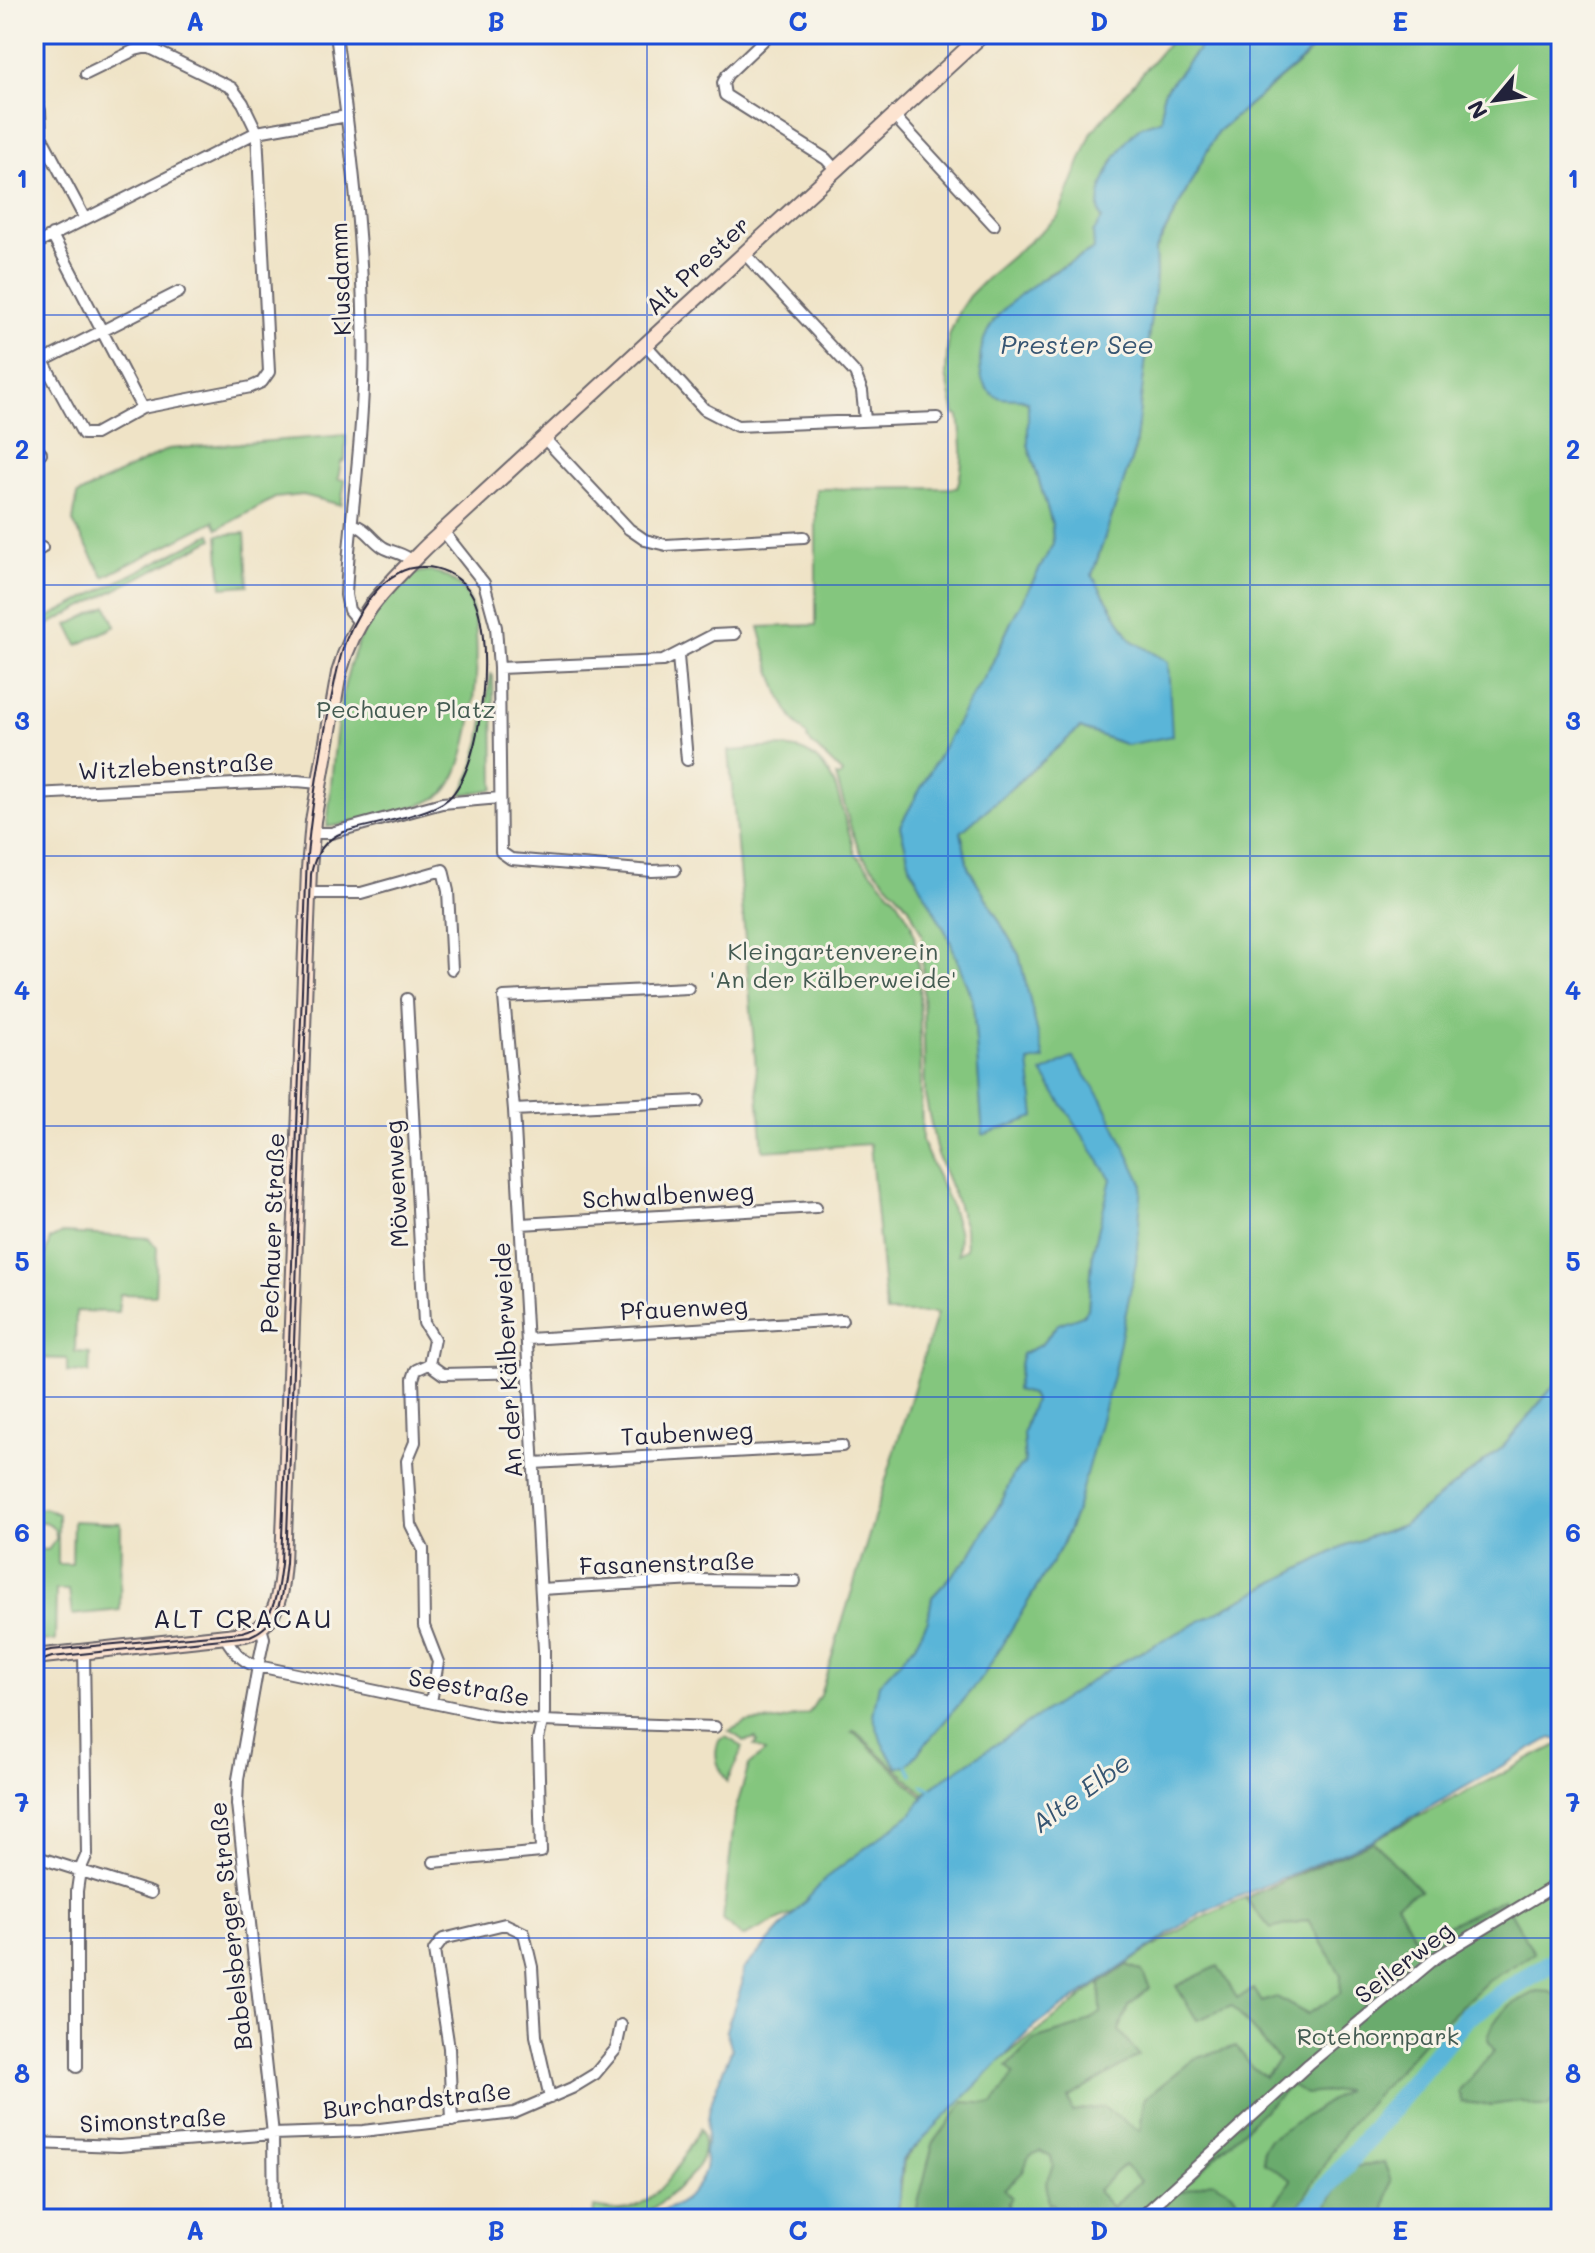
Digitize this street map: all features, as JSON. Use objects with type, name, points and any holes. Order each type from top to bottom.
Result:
[{"type":"main road","name":"Alt Prester","points":[[443,531],[983,34]]},
{"type":"main road","points":[[312,833],[339,673],[346,649],[359,622],[379,594],[443,531]]},
{"type":"main road","name":"Pechauer Straße","points":[[261,1628],[277,1606],[283,1563],[312,833]]},
{"type":"main road","points":[[34,1657],[225,1637],[261,1628]]},
{"type":"street","name":"Klusdamm","points":[[336,34],[359,215],[364,351],[361,444],[346,595],[349,610],[359,622]]},
{"type":"street","points":[[770,34],[725,79],[725,95],[826,159],[835,169]]},
{"type":"street","points":[[86,74],[140,48],[152,48],[232,88],[243,103],[257,132],[269,372],[262,382],[251,387],[142,408],[93,435],[83,434],[43,361],[179,292]]},
{"type":"street","points":[[34,93],[41,136],[85,219]]},
{"type":"street","points":[[34,245],[257,132],[347,116]]},
{"type":"street","points":[[894,116],[994,225]]},
{"type":"street","points":[[52,235],[142,408]]},
{"type":"street","points":[[744,253],[855,373],[862,391],[865,420]]},
{"type":"street","points":[[645,344],[704,409],[734,425],[937,418]]},
{"type":"street","points":[[544,438],[629,529],[645,540],[666,545],[804,537]]},
{"type":"street","points":[[352,524],[362,527],[387,549],[406,555],[407,566]]},
{"type":"street","points":[[443,531],[471,564],[488,592],[496,627],[501,852],[511,859],[652,871],[675,870]]},
{"type":"street","points":[[499,668],[663,661],[678,656],[713,635],[735,634]]},
{"type":"street","points":[[678,656],[687,760]]},
{"type":"street","name":"Witzlebenstraße","points":[[34,794],[297,781],[319,783]]},
{"type":"street","points":[[312,833],[331,833],[442,803],[500,798]]},
{"type":"street","points":[[308,893],[361,893],[443,870],[448,891],[452,969]]},
{"type":"street","name":"An der Kälberweide","points":[[434,1862],[541,1852],[538,1740],[542,1721],[544,1650],[521,1224],[504,997],[688,988]]},
{"type":"street","name":"Möwenweg","points":[[407,999],[424,1323],[434,1339],[429,1364]]},
{"type":"street","points":[[514,1110],[698,1101]]},
{"type":"street","name":"Schwalbenweg","points":[[521,1224],[816,1207]]},
{"type":"street","name":"Pfauenweg","points":[[528,1339],[842,1320]]},
{"type":"street","points":[[431,1702],[438,1662],[424,1626],[423,1549],[411,1525],[407,1461],[415,1442],[413,1379],[416,1370],[429,1364],[443,1374],[529,1372]]},
{"type":"street","name":"Taubenweg","points":[[534,1463],[842,1446]]},
{"type":"street","name":"Fasanenstraße","points":[[541,1589],[695,1580],[795,1581]]},
{"type":"street","points":[[225,1637],[248,1663],[258,1666],[264,1638],[261,1628]]},
{"type":"street","points":[[77,2067],[77,1891],[80,1870],[87,1854],[84,1651]]},
{"type":"street","name":"Seestraße","points":[[258,1666],[490,1715],[542,1721],[715,1727]]},
{"type":"street","name":"Babelsberger Straße","points":[[258,1666],[238,1779],[237,1804],[273,2134],[274,2219]]},
{"type":"street","points":[[34,1856],[151,1893]]},
{"type":"street","name":"Seilerweg","points":[[1139,2219],[1309,2064],[1437,1957],[1561,1882]]},
{"type":"street","points":[[452,2121],[449,2048],[434,1951],[443,1939],[505,1924],[524,1933],[532,1967],[536,2036],[550,2098]]},
{"type":"street","name":"Burchardstraße","points":[[273,2134],[363,2131],[514,2113],[587,2080],[603,2067],[616,2049],[621,2025]]},
{"type":"street","name":"Simonstraße","points":[[34,2143],[119,2146],[273,2134]]},
{"type":"green space","name":"Kleingartenverein 'An der Kälberweide'","points":[[1176,34],[1211,34],[1165,90],[1162,119],[1140,127],[1112,162],[1102,219],[1094,236],[1094,249],[1047,275],[1000,314],[981,371],[984,383],[1028,402],[1028,444],[1052,524],[1053,544],[989,670],[900,826],[911,868],[949,938],[973,1002],[983,1134],[1029,1062],[1043,1059],[1019,955],[968,867],[961,832],[1080,728],[1127,745],[1168,662],[1131,640],[1092,575],[1135,448],[1156,276],[1155,252],[1217,132],[1304,59],[1321,34],[1561,34],[1561,1377],[1503,1447],[1403,1525],[1346,1545],[1112,1667],[924,1794],[854,1730],[851,1733],[855,1733],[922,1796],[940,1808],[812,1905],[742,1937],[723,1920],[735,1812],[749,1765],[765,1752],[754,1745],[756,1738],[744,1741],[729,1731],[746,1722],[780,1721],[809,1713],[820,1695],[937,1313],[886,1313],[870,1144],[763,1151],[729,751],[792,748],[816,759],[836,788],[855,853],[898,901],[911,923],[919,974],[922,1142],[950,1204],[959,1233],[958,1254],[966,1249],[965,1228],[938,1157],[925,1096],[922,935],[909,907],[862,855],[836,776],[840,777],[842,773],[807,739],[789,712],[776,686],[759,627],[816,625],[816,489],[957,488],[962,443],[959,416],[955,415],[946,375],[949,336],[969,296],[1058,217],[1092,132]],"holes":[[[1043,1074],[1142,1183],[1075,1514],[1061,1547],[983,1676],[907,1766],[900,1664],[915,1645],[928,1620],[932,1597],[970,1556],[1013,1475],[1025,1463],[1023,1433],[1034,1400],[1031,1394],[1016,1390],[1022,1354],[1041,1345],[1054,1328],[1083,1315],[1088,1309],[1093,1251],[1112,1179]]]},
{"type":"green space","points":[[346,435],[345,460],[341,462],[338,479],[345,480],[341,505],[303,495],[275,498],[218,529],[214,521],[104,577],[73,522],[77,495],[168,449]]},
{"type":"green space","points":[[245,533],[248,585],[222,587],[218,535]]},
{"type":"green space","points":[[211,534],[213,539],[44,627],[41,621]]},
{"type":"green space","name":"Pechauer Platz","points":[[427,571],[447,577],[458,585],[470,602],[474,620],[474,700],[470,729],[455,777],[445,792],[425,803],[327,827],[341,702],[358,642],[372,615],[395,586],[411,575]]},
{"type":"green space","points":[[107,606],[116,626],[78,645],[68,625]]},
{"type":"green space","name":"Pechauer Platz","points":[[491,674],[494,789],[461,795],[472,772],[481,740]]},
{"type":"green space","points":[[62,1233],[149,1238],[157,1248],[155,1295],[120,1294],[118,1312],[76,1311],[75,1352],[90,1353],[89,1373],[67,1372],[67,1359],[34,1358],[34,1291],[50,1239]]},
{"type":"green space","points":[[44,1508],[58,1514],[58,1564],[72,1564],[73,1521],[121,1523],[120,1610],[72,1615],[69,1590],[56,1590],[55,1641],[34,1641],[34,1549],[48,1550],[56,1539],[55,1530],[50,1524],[34,1524],[34,1510]]},
{"type":"green space","points":[[726,1737],[743,1747],[727,1782],[716,1757],[719,1740]]},
{"type":"green space","name":"Rotehornpark","points":[[1561,1743],[1561,2219],[897,2219],[904,2161],[966,2088],[1116,1970],[1204,1916],[1373,1840]]},
{"type":"green space","points":[[1373,1841],[1420,1890],[1397,1903],[1416,1940],[1503,1899],[1534,1953],[1487,1982],[1425,2040],[1346,2129],[1291,2219],[1068,2219],[1052,2203],[1049,2205],[1046,2182],[1053,2166],[1051,2156],[1041,2151],[1029,2156],[1023,2172],[1004,2189],[1012,2198],[1008,2203],[1011,2219],[914,2219],[933,2144],[964,2102],[993,2104],[1014,2074],[1007,2067],[1034,2040],[1079,2026],[1101,2013],[1100,1984],[1127,1965],[1142,1971],[1150,1988],[1128,2006],[1119,2031],[1139,2055],[1069,2098],[1072,2112],[1103,2107],[1140,2131],[1144,2099],[1194,2059],[1236,2046],[1251,2066],[1265,2077],[1279,2060],[1232,2006],[1197,2020],[1176,1986],[1218,1966],[1237,1998],[1254,1989],[1262,2002],[1276,1997],[1307,2014],[1340,1994],[1341,1975],[1308,1920],[1271,1929],[1245,1898]],"holes":[[[1291,2085],[1306,2094],[1346,2090],[1270,2139],[1263,2150],[1264,2163],[1291,2180],[1267,2215],[1245,2210],[1232,2192],[1213,2181],[1177,2193]],[[1124,2165],[1140,2181],[1112,2207],[1097,2191]]]},
{"type":"green space","points":[[1538,1991],[1551,1992],[1561,1999],[1561,2085],[1556,2097],[1548,2106],[1520,2101],[1492,2105],[1461,2102],[1459,2091],[1494,2051],[1488,2039],[1495,2021],[1513,2004]]},
{"type":"green space","points":[[700,2128],[704,2143],[702,2156],[687,2180],[641,2219],[593,2219],[594,2207],[619,2210],[634,2207],[658,2191],[678,2166]]},
{"type":"green space","points":[[1384,2162],[1391,2181],[1383,2219],[1320,2219],[1354,2167]]},
{"type":"water","name":"Prester See","points":[[1211,34],[1321,34],[1304,58],[1217,132],[1155,251],[1156,275],[1135,448],[1092,575],[1131,640],[1168,662],[1172,736],[1127,745],[1080,728],[961,832],[968,867],[1019,955],[1044,1059],[1029,1062],[1035,1117],[983,1135],[973,1002],[949,938],[911,868],[900,826],[989,670],[1053,544],[1052,524],[1028,444],[1028,402],[999,398],[987,388],[980,366],[983,342],[1005,308],[1040,281],[1094,249],[1093,233],[1102,219],[1099,209],[1103,184],[1115,158],[1139,128],[1162,119],[1165,90]]},
{"type":"water","points":[[1073,1057],[1102,1099],[1142,1183],[1136,1263],[1113,1376],[1075,1514],[1061,1547],[983,1676],[907,1766],[897,1767],[882,1743],[873,1715],[879,1684],[915,1645],[928,1620],[932,1597],[970,1556],[1013,1475],[1025,1463],[1023,1433],[1034,1400],[1031,1394],[1016,1390],[1022,1354],[1041,1345],[1058,1324],[1083,1315],[1088,1309],[1093,1251],[1111,1179],[1042,1073]]},
{"type":"water","name":"Alte Elbe","points":[[1561,1377],[1561,1741],[1551,1738],[1372,1840],[1202,1912],[1035,2026],[902,2160],[897,2219],[647,2219],[650,2213],[668,2209],[684,2200],[702,2178],[706,2167],[709,2113],[732,2049],[726,2030],[742,1984],[743,1970],[828,1876],[912,1813],[930,1788],[1112,1667],[1346,1545],[1403,1525],[1503,1447]]},
{"type":"waterway","points":[[907,1766],[912,1775]]},
{"type":"waterway","points":[[922,1785],[930,1788]]},
{"type":"waterway","points":[[1301,2219],[1467,2016],[1561,1957]]},
{"type":"tram line","points":[[34,1654],[242,1632],[262,1622],[273,1606],[281,1564],[307,855],[320,760],[341,655],[358,616],[375,592],[396,574],[421,567],[441,570],[454,576],[469,590],[478,609],[483,634],[484,664],[478,729],[460,782],[448,799],[428,810],[344,832],[331,839],[318,853],[311,874],[286,1563],[278,1606],[269,1623],[250,1636],[52,1657],[34,1663]]},
{"type":"district","name":"ALT CRACAU","points":[[243,1619]]}]
